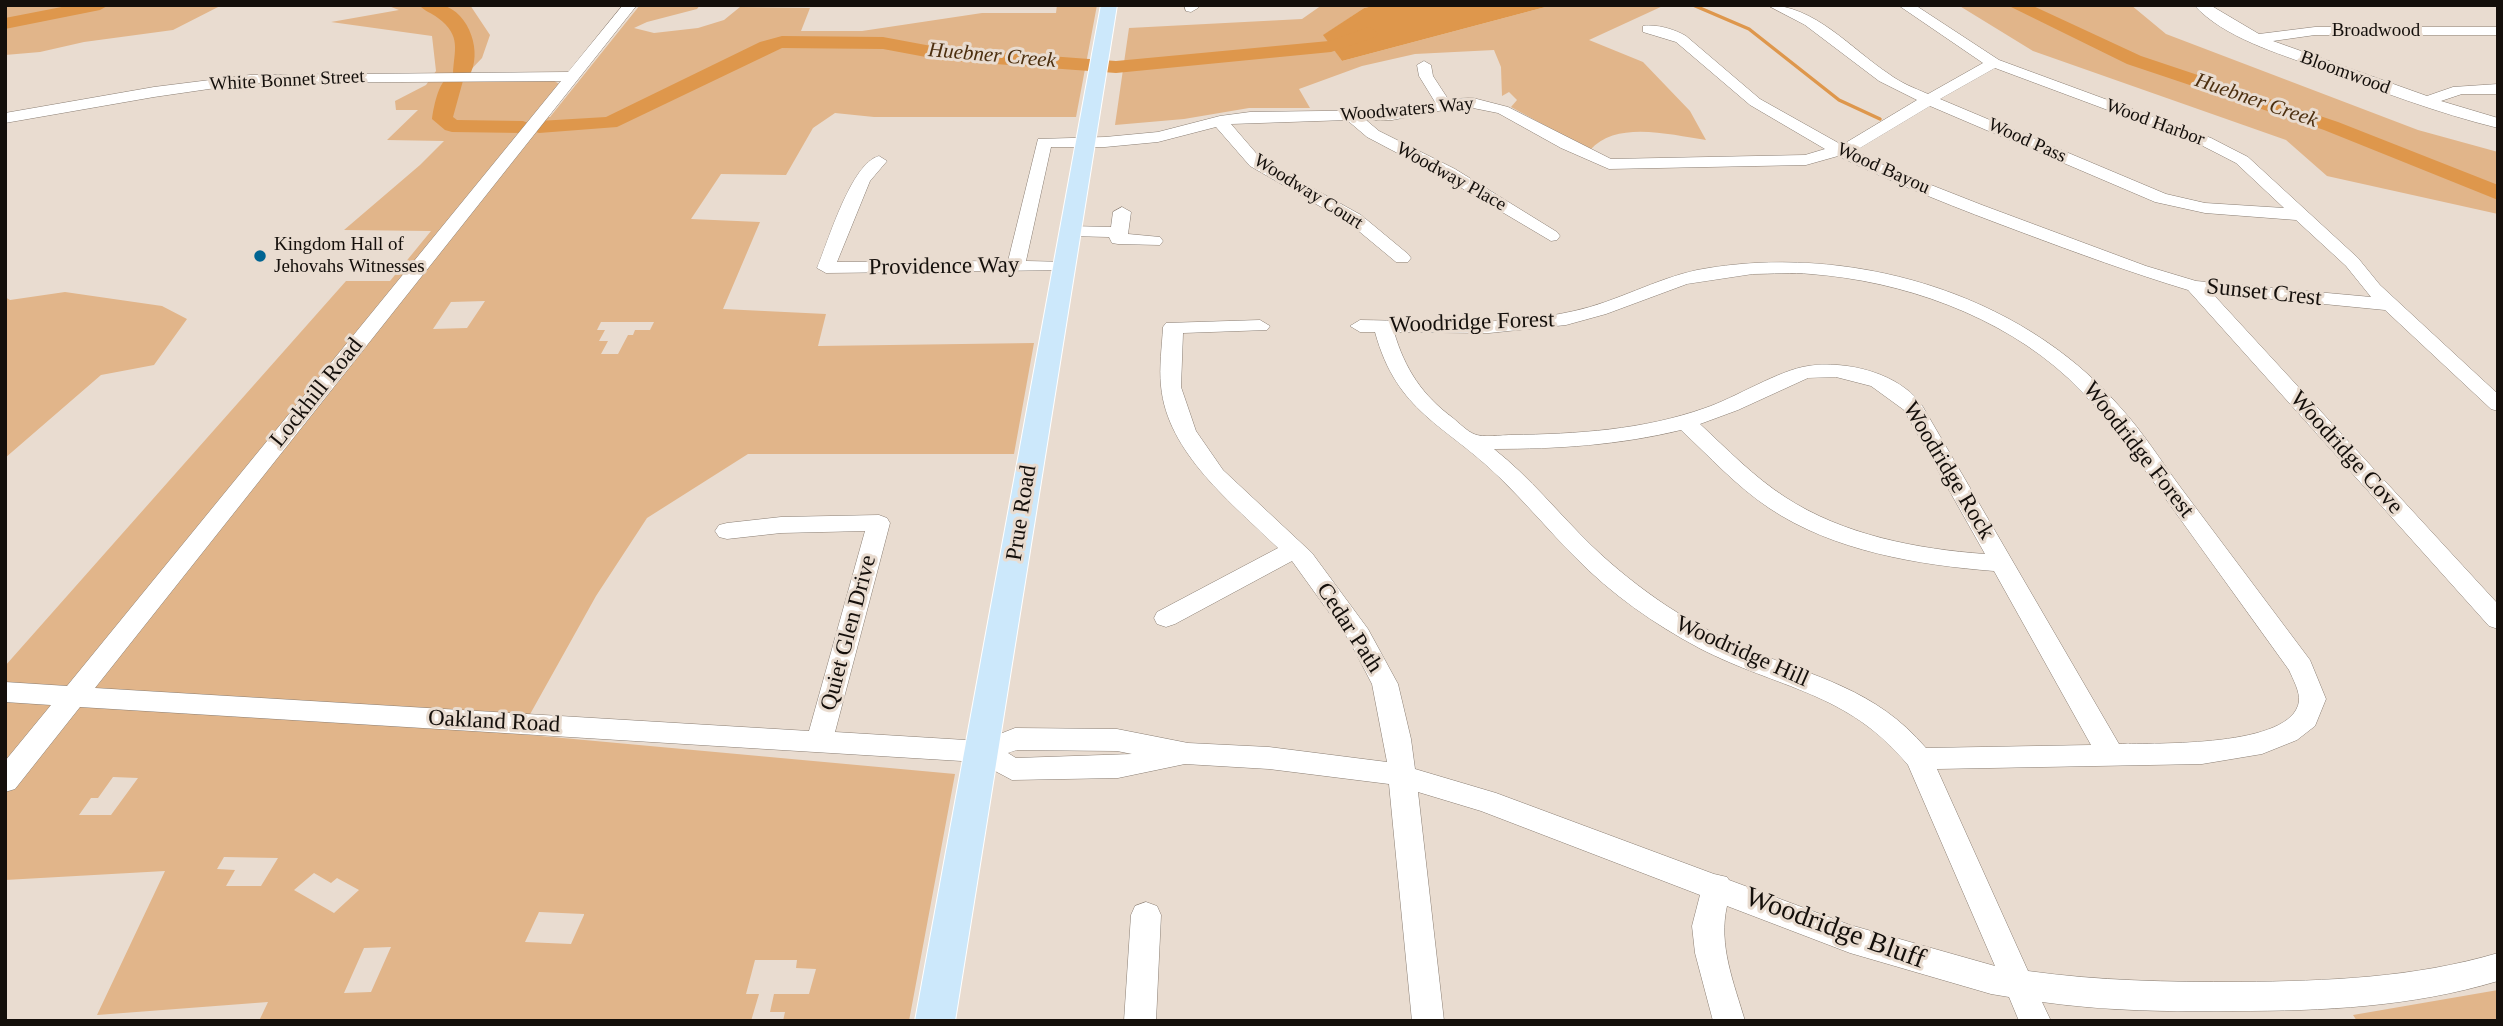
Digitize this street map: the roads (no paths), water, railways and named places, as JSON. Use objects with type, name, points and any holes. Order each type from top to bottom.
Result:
[{"type":"main road","name":"Prue Road","points":[[935,1021],[1109,5]]},
{"type":"street","name":"Lockhill Road","points":[[5,780],[630,5]]},
{"type":"street","name":"Wood Pass","points":[[1774,5],[1810,22],[1884,78],[1928,100],[2161,198],[2205,208],[2303,215]]},
{"type":"street","name":"Wood Harbor","points":[[1905,5],[1994,63],[2215,145],[2242,160],[2352,262],[2373,289],[2498,405]]},
{"type":"street","name":"Bloomwood","points":[[2201,5],[2227,25],[2256,39],[2346,74],[2498,123]]},
{"type":"street","name":"Wood Bayou","points":[[1648,29],[1681,39],[1755,102],[1840,151],[1957,202],[2140,270]]},
{"type":"street","name":"Broadwood","points":[[2256,39],[2315,30],[2498,30]]},
{"type":"street","name":"Woodwaters Way","points":[[1085,149],[1125,145],[1220,121],[1276,116],[1392,115],[1444,105],[1473,103],[1503,110],[1567,145],[1609,164],[1685,158],[1794,160],[1840,151],[1877,134],[1928,100],[1994,63]]},
{"type":"street","points":[[1424,65],[1426,76],[1444,105]]},
{"type":"street","name":"White Bonnet Street","points":[[5,118],[154,92],[250,79],[573,76]]},
{"type":"street","points":[[2429,102],[2445,93],[2460,90],[2498,89]]},
{"type":"street","name":"Woodway Place","points":[[1353,117],[1373,134],[1449,173],[1551,236]]},
{"type":"street","name":"Woodway Court","points":[[1220,121],[1256,163],[1355,219],[1402,258]]},
{"type":"street","points":[[1016,265],[1044,142],[1085,149]]},
{"type":"street","name":"Providence Way","points":[[879,161],[862,179],[826,268],[934,269],[1063,265]]},
{"type":"street","points":[[1122,212],[1118,239],[1154,241]]},
{"type":"street","points":[[1069,231],[1119,232]]},
{"type":"street","name":"Woodridge Forest","points":[[1372,326],[1543,323],[1590,314],[1696,276],[1740,270],[1788,268],[1838,272],[1915,289],[1989,317],[2035,342],[2074,370],[2113,411],[2301,667],[2312,699],[2306,719],[2288,733],[2262,743],[2202,753],[1919,760]]},
{"type":"street","name":"Sunset Crest","points":[[2140,270],[2195,286],[2390,305]]},
{"type":"street","name":"Woodridge Cove","points":[[2195,286],[2498,620]]},
{"type":"street","name":"Cedar Path","points":[[1261,326],[1173,327],[1171,387],[1185,431],[1215,475],[1295,549],[1373,659],[1394,711],[1428,1021]]},
{"type":"street","name":"Woodridge Hill","points":[[1372,326],[1405,384],[1432,412],[1524,487],[1609,575],[1671,621],[1745,658],[1851,699],[1882,718],[1907,742],[1919,760],[2035,1021]]},
{"type":"street","name":"Woodridge Rock","points":[[1470,442],[1591,438],[1684,421],[1713,412],[1804,373],[1848,373],[1877,380],[1901,394],[1913,407],[2111,755]]},
{"type":"street","points":[[1684,421],[1770,498],[1805,519],[1846,534],[1920,554],[2002,563]]},
{"type":"street","name":"Quiet Glen Drive","points":[[727,531],[781,525],[879,523],[819,742]]},
{"type":"street","points":[[1166,618],[1295,549]]},
{"type":"street","name":"Oakland Road","points":[[5,692],[983,752]]},
{"type":"street","name":"Woodridge Bluff","points":[[983,752],[1012,769],[1118,767],[1188,754],[1316,762],[1402,776],[1486,801],[1850,939],[1925,963],[1991,980],[2067,991],[2164,997],[2319,996],[2388,992],[2451,981],[2498,967]]},
{"type":"street","points":[[1717,887],[1707,926],[1710,954],[1729,1021]]},
{"type":"street","points":[[1140,1021],[1146,915]]},
{"type":"waterway","name":"Huebner Creek","points":[[5,24],[100,5]]},
{"type":"waterway","name":"Huebner Creek","points":[[428,5],[447,16],[461,32],[467,51],[462,72]]},
{"type":"waterway","points":[[1693,5],[1749,29],[1839,100],[1880,119]]},
{"type":"waterway","name":"Huebner Creek","points":[[2016,5],[2134,60],[2331,126],[2498,193]]},
{"type":"waterway","name":"Huebner Creek","points":[[539,127],[610,123],[767,46],[782,42],[883,43],[942,54],[1116,67],[1331,46],[1369,33]]},
{"type":"waterway","name":"Huebner Creek","points":[[455,79],[445,102],[442,119],[452,126],[523,127]]},
{"type":"place","name":"Kingdom Hall of Jehovahs Witnesses","points":[[260,256]]}]
